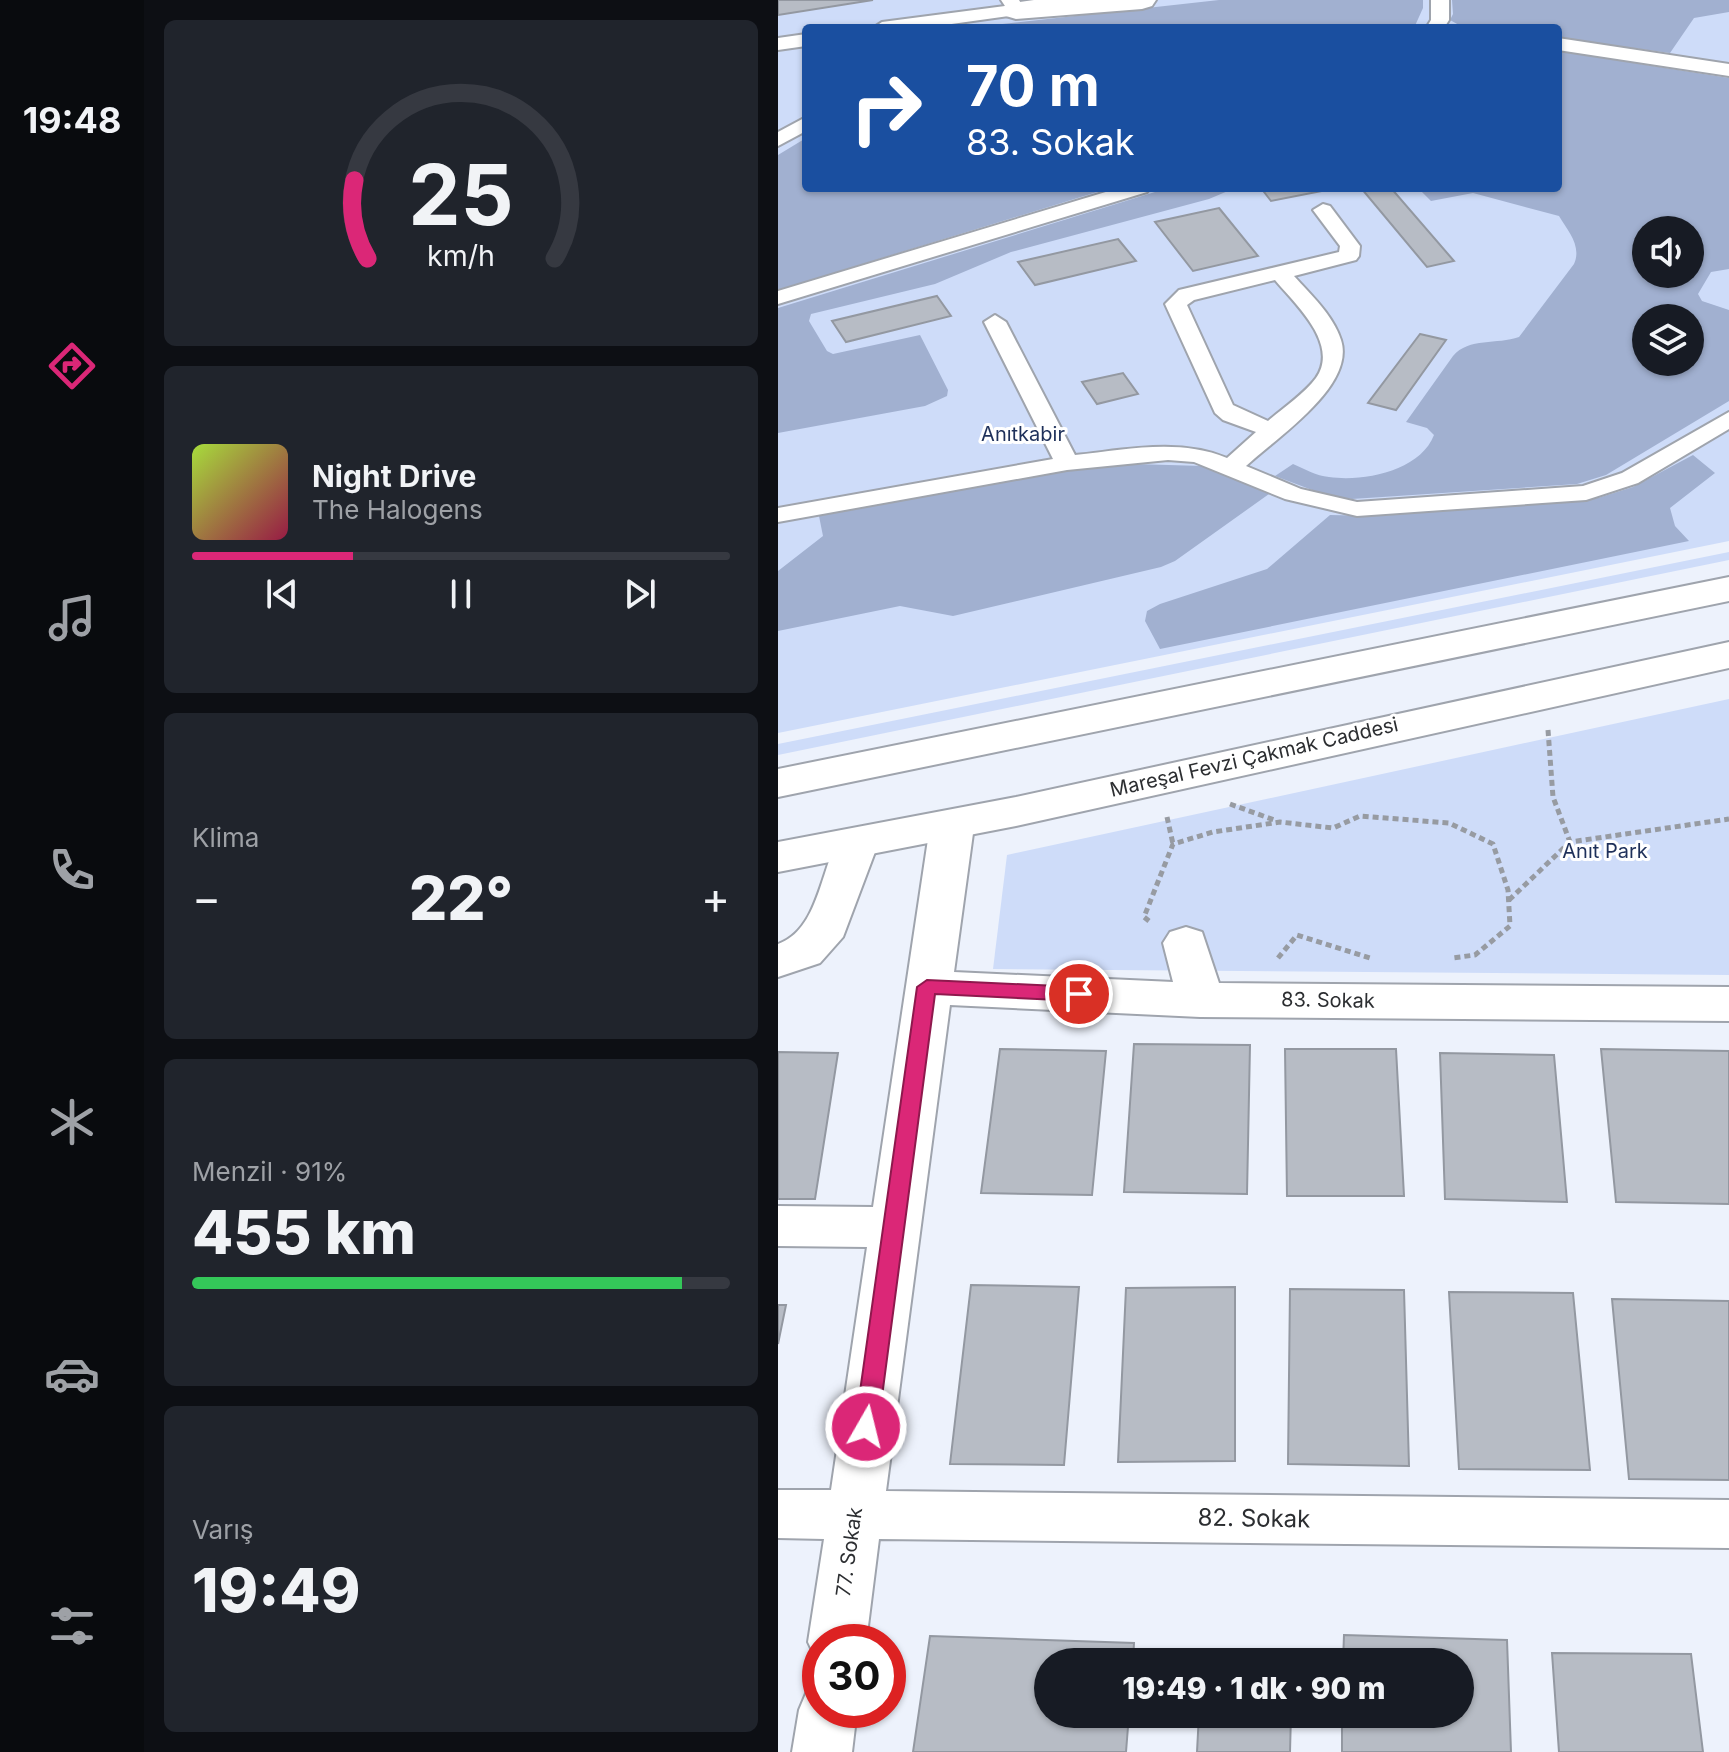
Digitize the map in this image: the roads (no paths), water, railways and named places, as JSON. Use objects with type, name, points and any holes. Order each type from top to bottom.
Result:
[{"type":"street","points":[[1013,5],[1142,0]]},
{"type":"street","points":[[778,783],[1729,589]]},
{"type":"street","name":"Mareşal Fevzi Çakmak Caddesi","points":[[778,857],[952,826],[1545,692],[1729,655]]},
{"type":"street","name":"77. Sokak","points":[[840,1624],[952,826]]},
{"type":"street","points":[[778,961],[804,952],[827,926],[856,844]]},
{"type":"street","points":[[1186,943],[1200,1000]]},
{"type":"street","name":"83. Sokak","points":[[927,987],[1200,1000],[1729,1004]]},
{"type":"street","points":[[778,1226],[894,1227]]},
{"type":"street","name":"82. Sokak","points":[[778,1514],[1729,1524]]},
{"type":"street","points":[[822,1752],[825,1728]]},
{"type":"lane","points":[[1438,24],[1440,0]]},
{"type":"lane","points":[[929,24],[952,22],[1013,5]]},
{"type":"lane","points":[[778,44],[802,41]]},
{"type":"lane","points":[[1562,45],[1729,70]]},
{"type":"lane","points":[[778,140],[802,125]]},
{"type":"lane","points":[[778,298],[1127,192]]},
{"type":"lane","points":[[1272,430],[1231,415],[1223,408],[1175,309],[1179,299],[1187,295],[1349,256],[1350,246],[1323,210]]},
{"type":"lane","points":[[1232,466],[1325,382],[1334,369],[1334,341],[1281,274]]},
{"type":"lane","points":[[995,322],[1067,463]]},
{"type":"lane","points":[[778,515],[1067,463],[1168,453],[1198,455],[1232,466],[1293,494],[1357,509],[1586,493],[1630,478],[1729,419]]},
{"type":"park label","name":"Anıtkabir","points":[[1023,434]]},
{"type":"park label","name":"Anıt Park","points":[[1605,851]]}]
